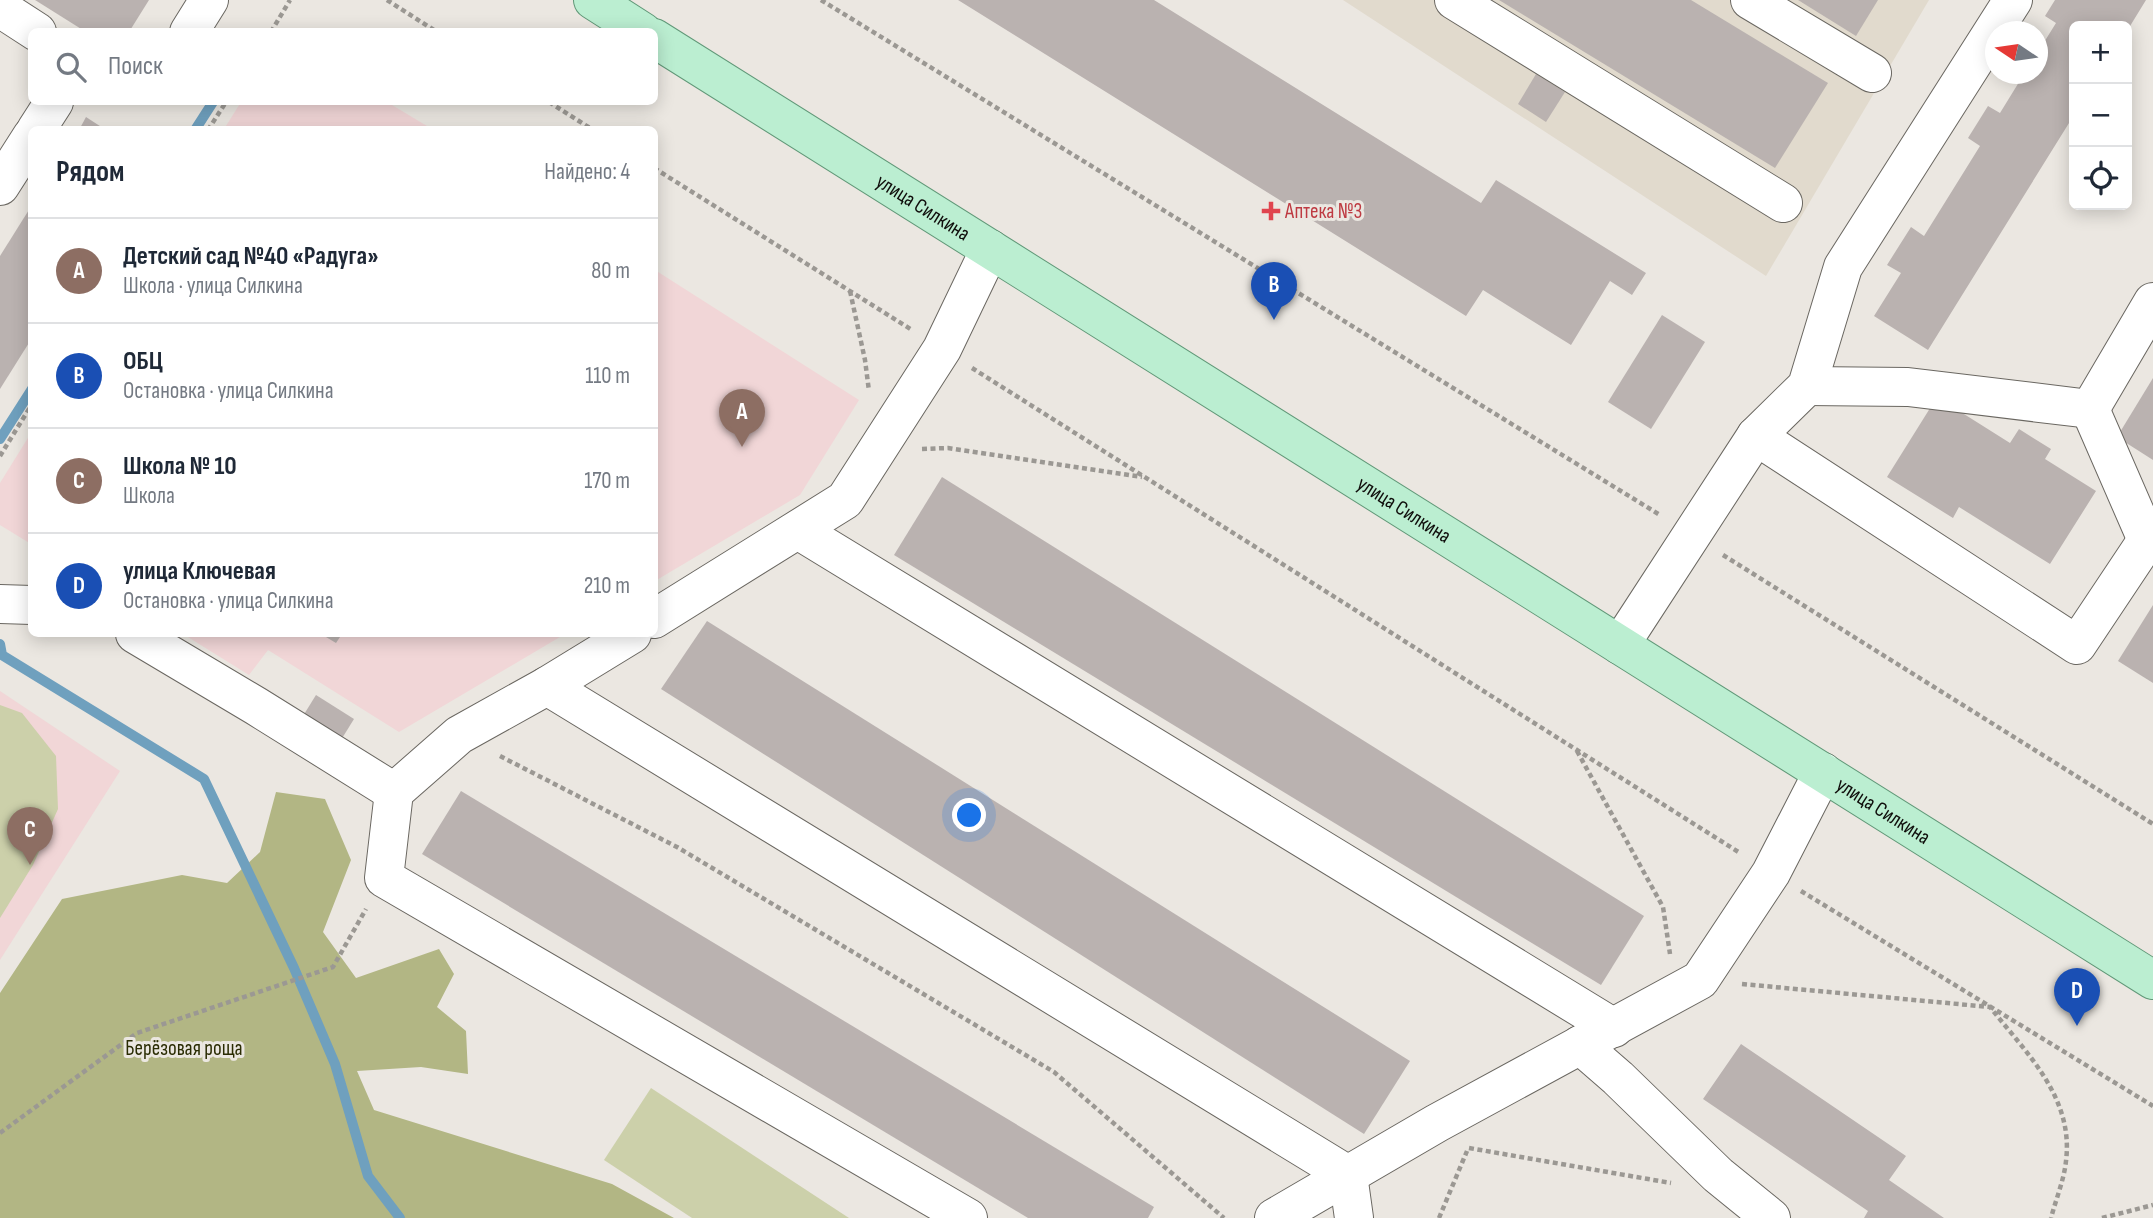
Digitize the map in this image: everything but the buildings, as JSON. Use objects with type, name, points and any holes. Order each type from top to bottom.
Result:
[{"type":"main road","name":"улица Силкина","points":[[658,40],[2153,980]]},
{"type":"lane","points":[[192,28],[209,0]]},
{"type":"lane","points":[[1454,0],[1783,203]]},
{"type":"lane","points":[[1750,0],[1872,74]]},
{"type":"lane","points":[[1620,645],[1756,436],[1807,386],[1843,267],[2013,0]]},
{"type":"lane","points":[[0,8],[31,28]]},
{"type":"lane","points":[[39,126],[52,105]]},
{"type":"lane","points":[[0,187],[28,142]]},
{"type":"lane","points":[[658,617],[845,500],[942,349],[990,248]]},
{"type":"lane","points":[[2091,409],[2153,302]]},
{"type":"lane","points":[[1807,386],[1908,387],[2091,409]]},
{"type":"lane","points":[[1756,436],[2077,645],[2150,542],[2091,409]]},
{"type":"lane","points":[[798,530],[1614,1028]]},
{"type":"lane","points":[[0,604],[28,605]]},
{"type":"lane","points":[[140,637],[394,792]]},
{"type":"lane","points":[[627,637],[459,735],[394,792],[384,878],[968,1218]]},
{"type":"lane","points":[[547,686],[1348,1175]]},
{"type":"lane","points":[[1274,1218],[1437,1123],[1688,987],[1771,873],[1823,772]]},
{"type":"lane","points":[[1580,1045],[1718,1175],[1771,1218]]},
{"type":"lane","points":[[1348,1175],[1354,1218]]},
{"type":"path","points":[[273,28],[290,0]]},
{"type":"path","points":[[387,0],[431,28]]},
{"type":"path","points":[[821,0],[1690,534],[2153,824]]},
{"type":"path","points":[[211,126],[224,105]]},
{"type":"path","points":[[554,105],[587,126]]},
{"type":"path","points":[[658,170],[1771,873],[2153,1106]]},
{"type":"path","points":[[850,290],[865,360],[876,452],[948,448],[1146,478]]},
{"type":"path","points":[[0,456],[28,410]]},
{"type":"path","points":[[459,735],[677,847],[1054,1072],[1224,1218]]},
{"type":"path","points":[[1577,750],[1662,907],[1688,987],[1990,1007],[2053,1089],[2066,1121],[2066,1161],[2051,1218]]},
{"type":"path","points":[[0,1133],[137,1033],[333,967],[384,878]]},
{"type":"path","points":[[1437,1123],[1469,1148],[1684,1185]]},
{"type":"path","points":[[1439,1218],[1469,1148]]},
{"type":"path","points":[[2102,1218],[2153,1205]]},
{"type":"shaded area","points":[[1343,0],[1929,0],[1766,276]]},
{"type":"shaded area","points":[[239,105],[392,105],[427,126],[226,126]]},
{"type":"shaded area","points":[[658,272],[859,400],[800,495],[658,579]]},
{"type":"shaded area","points":[[28,438],[28,542],[0,525],[0,483]]},
{"type":"shaded area","points":[[188,637],[560,637],[399,732],[268,650],[249,675]]},
{"type":"shaded area","points":[[0,691],[120,771],[0,960]]},
{"type":"green space","points":[[0,705],[22,713],[56,756],[58,809],[33,865],[0,918]]},
{"type":"green space","name":"Берёзовая роща","points":[[276,792],[325,799],[351,860],[323,932],[356,978],[439,949],[454,974],[437,1007],[466,1031],[468,1074],[421,1067],[357,1071],[374,1110],[612,1184],[674,1218],[0,1218],[0,993],[62,899],[182,875],[227,883],[260,852]]},
{"type":"green space","points":[[651,1088],[849,1218],[692,1218],[604,1160]]},
{"type":"waterway","points":[[198,126],[211,105]]},
{"type":"waterway","points":[[0,439],[28,395]]},
{"type":"waterway","points":[[0,644],[2,655],[204,779],[294,968],[335,1064],[368,1176],[400,1218]]},
{"type":"place","name":"Аптека №3","points":[[1271,211]]},
{"type":"place","name":"ОБЦ","points":[[1274,320]]},
{"type":"place","name":"Детский сад №40 «Радуга»","points":[[742,447]]},
{"type":"place","name":"Школа № 10","points":[[30,865]]},
{"type":"place","name":"улица Ключевая","points":[[2077,1026]]}]
